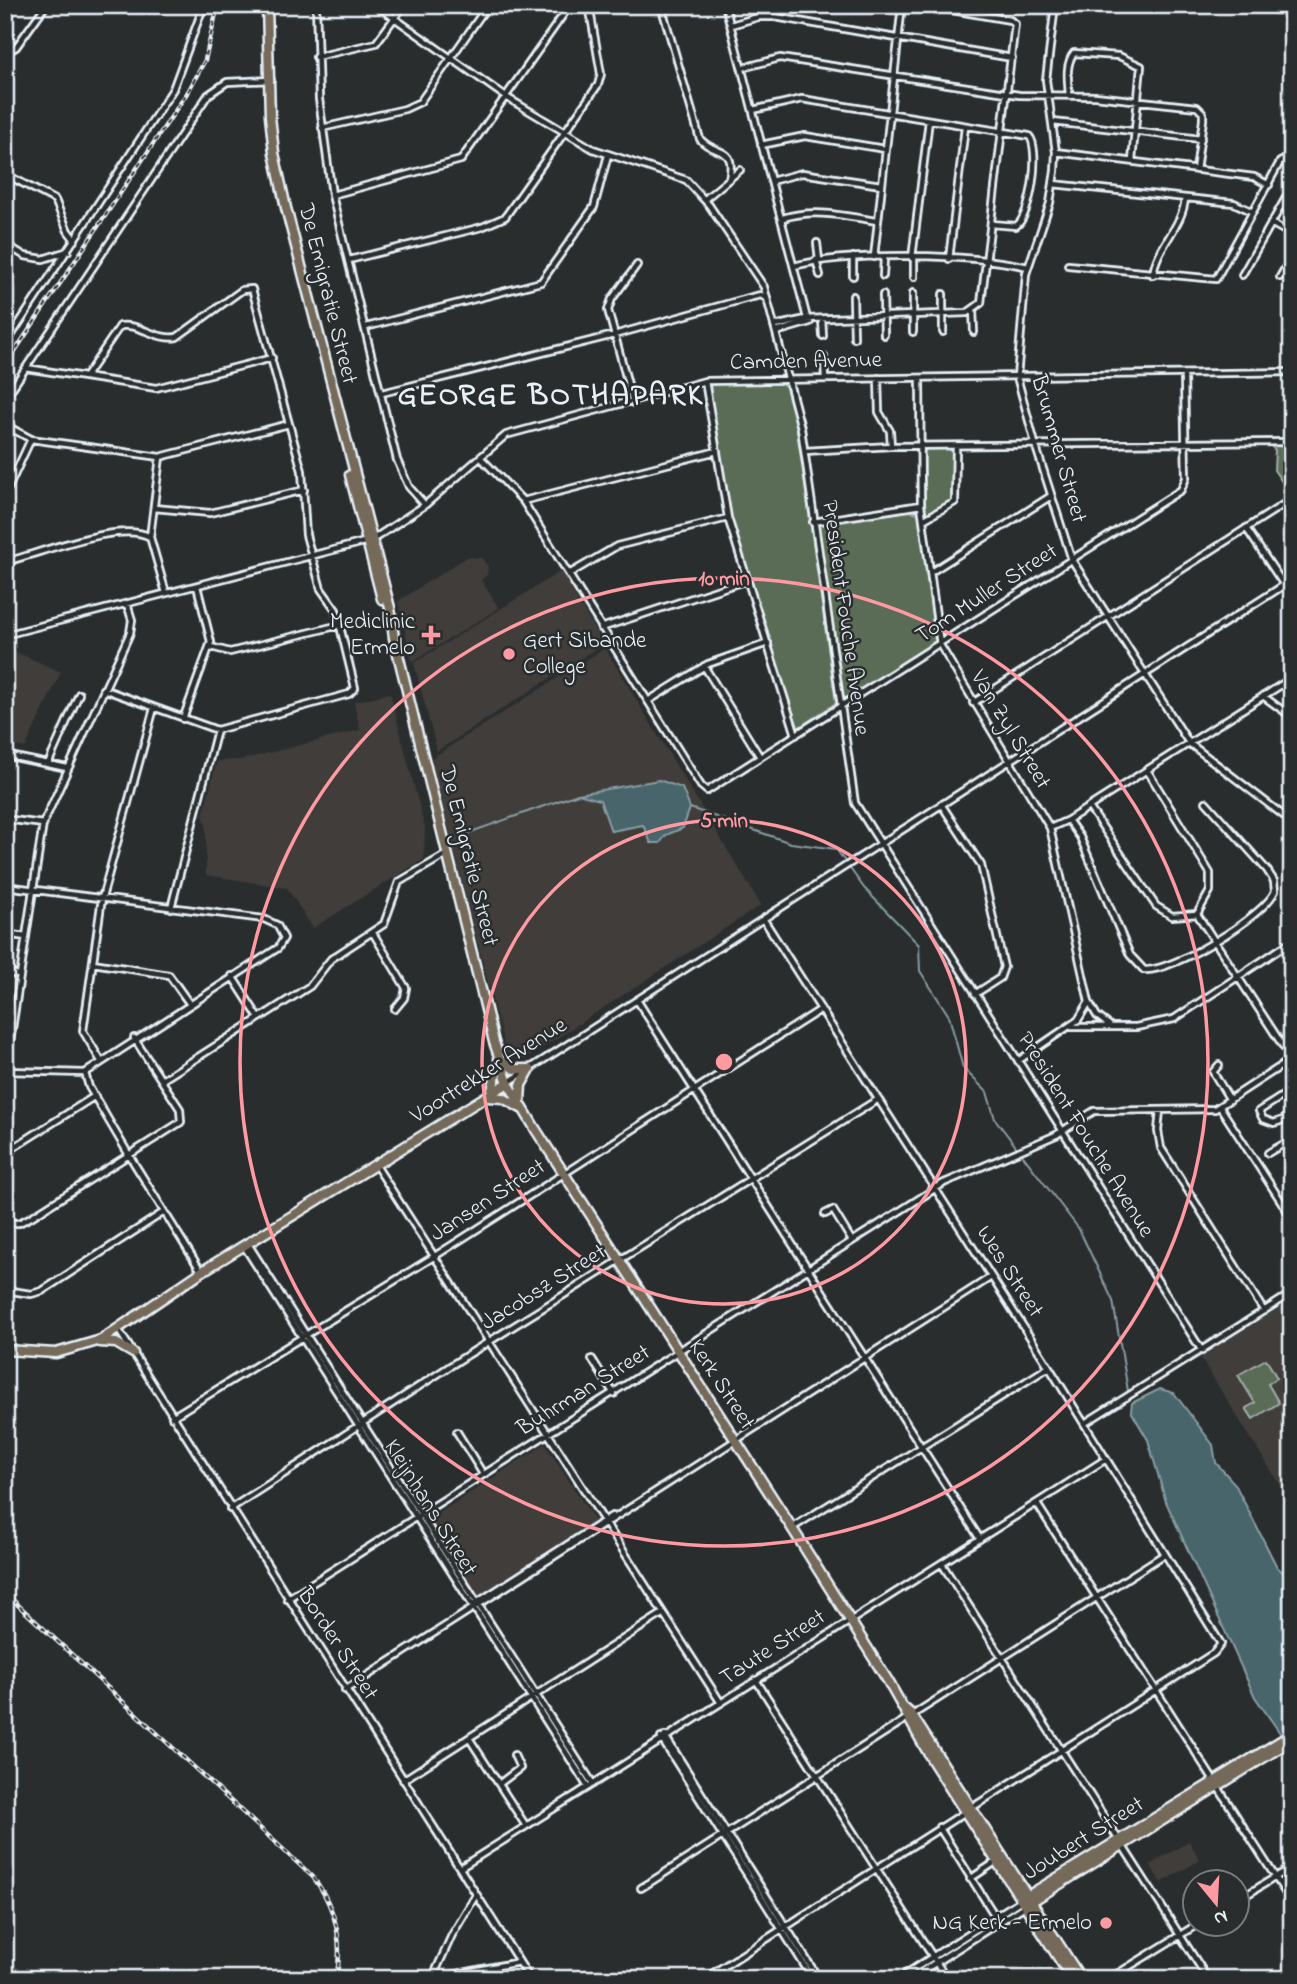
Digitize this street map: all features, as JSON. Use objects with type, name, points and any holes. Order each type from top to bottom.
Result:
[{"type":"highway","name":"De Emigratie Street","points":[[269,5],[270,80],[282,187],[447,854],[499,1060],[508,1083]]},
{"type":"highway","points":[[499,1060],[514,1069],[530,1069],[521,1085],[522,1107],[503,1098],[487,1096],[499,1060]]},
{"type":"highway","name":"Voortrekker Avenue","points":[[98,1342],[201,1272],[374,1163],[508,1083]]},
{"type":"highway","name":"Kerk Street","points":[[508,1083],[563,1173],[622,1261],[677,1354],[792,1528],[1027,1900],[1072,1979]]},
{"type":"highway","points":[[5,1350],[56,1353],[98,1342],[116,1343],[132,1353]]},
{"type":"highway","name":"Joubert Street","points":[[1216,1784],[1292,1734]]},
{"type":"highway","name":"Joubert Street","points":[[1027,1900],[1292,1740]]},
{"type":"highway","name":"Kerk Street","points":[[969,1808],[998,1860],[1081,1979]]},
{"type":"street","points":[[5,53],[16,47],[46,5]]},
{"type":"street","points":[[5,345],[173,89],[204,5]]},
{"type":"street","points":[[316,5],[316,57],[322,128],[332,195],[403,478],[425,505]]},
{"type":"street","name":"President Fouche Avenue","points":[[376,5],[506,97],[564,132],[608,155],[678,176],[705,199],[764,287],[766,298],[771,304],[804,451],[854,798],[879,843],[1202,1351]]},
{"type":"street","points":[[316,57],[373,46],[404,5]]},
{"type":"street","points":[[322,128],[416,104],[488,5]]},
{"type":"street","points":[[332,195],[456,163],[472,147],[570,5]]},
{"type":"street","points":[[349,260],[499,222],[593,95],[601,74],[589,5]]},
{"type":"street","points":[[662,5],[699,139],[705,146],[725,152],[732,167],[729,179]]},
{"type":"street","points":[[725,5],[783,218],[807,320]]},
{"type":"street","points":[[874,257],[902,5]]},
{"type":"street","points":[[775,329],[807,320],[943,314],[973,310],[981,303],[984,260],[991,224],[1015,31],[1012,21],[923,5]]},
{"type":"street","name":"Brummer Street","points":[[1055,5],[1046,68],[1056,152],[1053,184],[1046,218],[1028,267],[1017,377],[1051,496],[1072,560],[1189,743],[1292,822]]},
{"type":"street","points":[[1229,5],[1292,11]]},
{"type":"street","points":[[731,25],[775,17],[1012,58]]},
{"type":"street","points":[[1069,95],[1070,60],[1078,52],[1119,56],[1131,59],[1140,66],[1132,161]]},
{"type":"street","points":[[742,68],[780,58],[1006,93],[1069,95],[1201,109],[1203,120],[1196,170]]},
{"type":"street","points":[[5,400],[208,95],[227,82],[270,80]]},
{"type":"street","points":[[753,110],[802,99],[1029,136],[1033,141],[1030,195],[1019,225],[991,224]]},
{"type":"street","points":[[914,277],[913,258],[929,120]]},
{"type":"street","points":[[1053,121],[1200,139]]},
{"type":"street","points":[[949,259],[965,127]]},
{"type":"street","points":[[761,145],[805,136],[885,149]]},
{"type":"street","points":[[1056,152],[1254,177],[1269,185]]},
{"type":"street","points":[[366,327],[539,284],[594,207],[608,155]]},
{"type":"street","points":[[1068,265],[1216,279],[1280,162],[1292,156]]},
{"type":"street","points":[[705,199],[740,170]]},
{"type":"street","points":[[771,181],[802,173],[881,185]]},
{"type":"street","points":[[5,174],[55,200],[68,231],[75,240]]},
{"type":"street","points":[[1053,184],[1234,203],[1254,212]]},
{"type":"street","points":[[1242,275],[1292,187]]},
{"type":"street","points":[[1153,275],[1157,258],[1183,213],[1185,198]]},
{"type":"street","points":[[783,218],[800,213],[821,213],[877,221]]},
{"type":"street","points":[[1271,223],[1292,235]]},
{"type":"street","points":[[817,243],[820,275]]},
{"type":"street","points":[[5,244],[25,256],[43,259],[69,250]]},
{"type":"street","points":[[1280,277],[1292,256]]},
{"type":"street","points":[[853,257],[853,276]]},
{"type":"street","points":[[794,266],[817,260],[874,257],[984,260],[1028,267]]},
{"type":"street","points":[[883,276],[884,258]]},
{"type":"street","points":[[633,402],[614,335],[609,304],[637,265]]},
{"type":"street","points":[[86,376],[120,326],[129,326],[169,338],[177,337],[242,290],[252,289],[304,490],[305,527],[312,557],[321,589],[334,606],[355,685],[352,692],[216,730],[103,690]]},
{"type":"street","points":[[913,293],[913,332]]},
{"type":"street","points":[[943,294],[943,332]]},
{"type":"street","points":[[382,393],[614,335],[752,297],[761,295],[766,298]]},
{"type":"street","points":[[883,295],[884,335]]},
{"type":"street","points":[[853,296],[854,338]]},
{"type":"street","points":[[973,310],[974,332]]},
{"type":"street","points":[[820,319],[823,337]]},
{"type":"street","points":[[824,357],[825,379]]},
{"type":"street","points":[[26,368],[156,388],[272,358]]},
{"type":"street","name":"Camden Avenue","points":[[5,635],[369,541],[425,505],[513,432],[705,382],[1292,372]]},
{"type":"street","name":"Tom Muller Street","points":[[648,701],[701,786],[706,791],[713,788],[1181,490],[1186,482],[1184,375]]},
{"type":"street","points":[[878,378],[879,412],[890,433],[891,446]]},
{"type":"street","name":"Van Zyl Street","points":[[920,378],[921,505],[940,645],[1050,828],[1088,1002]]},
{"type":"street","points":[[705,382],[728,518],[796,735]]},
{"type":"street","points":[[5,425],[31,439],[160,457],[289,424]]},
{"type":"street","points":[[5,495],[31,439]]},
{"type":"street","points":[[804,451],[891,446],[1037,447],[1292,442]]},
{"type":"street","points":[[923,520],[955,502],[956,447]]},
{"type":"street","points":[[523,501],[717,451]]},
{"type":"street","points":[[160,457],[150,537],[166,593]]},
{"type":"street","points":[[480,457],[523,501],[648,701],[704,666],[768,643]]},
{"type":"street","points":[[154,508],[218,513],[304,490]]},
{"type":"street","points":[[931,572],[1051,496]]},
{"type":"street","points":[[973,703],[1292,499]]},
{"type":"street","points":[[813,522],[921,505]]},
{"type":"street","points":[[569,574],[617,546],[728,518]]},
{"type":"street","points":[[1247,528],[1284,585]]},
{"type":"street","points":[[5,562],[113,534],[133,532],[150,537]]},
{"type":"street","points":[[601,628],[747,580]]},
{"type":"street","name":"Voortrekker Avenue","points":[[508,1083],[1292,580]]},
{"type":"street","points":[[183,719],[211,647],[197,586]]},
{"type":"street","points":[[5,886],[33,889],[267,920],[277,925],[283,935],[280,946],[134,1038],[85,1073],[6,1073],[20,975],[26,937],[33,889],[43,824],[131,630],[127,604]]},
{"type":"street","points":[[211,647],[230,652],[340,625]]},
{"type":"street","points":[[704,666],[760,757]]},
{"type":"street","points":[[1050,828],[1068,820],[1292,678]]},
{"type":"street","points":[[48,764],[79,694]]},
{"type":"street","points":[[1263,696],[1292,717]]},
{"type":"street","points":[[101,1061],[83,1034],[102,898],[154,708]]},
{"type":"street","points":[[171,908],[216,730]]},
{"type":"street","points":[[5,755],[67,768]]},
{"type":"street","points":[[1147,770],[1210,873],[1210,891],[1197,914]]},
{"type":"street","points":[[1068,820],[1080,836],[1130,955],[1139,966],[1154,971],[1171,966],[1214,940],[1262,910],[1272,898],[1275,884],[1262,863],[1206,802]]},
{"type":"street","points":[[941,804],[981,865],[1004,967],[1000,978],[975,994]]},
{"type":"street","points":[[1088,807],[1156,906],[1172,916],[1197,914]]},
{"type":"street","points":[[5,819],[43,824]]},
{"type":"street","points":[[162,1080],[306,989],[331,960],[373,933],[388,919],[397,885],[447,854]]},
{"type":"street","points":[[1197,914],[1292,1060],[1220,1107],[1292,1218]]},
{"type":"street","name":"Wes Street","points":[[764,920],[1085,1423],[1221,1644],[1214,1653],[1154,1690]]},
{"type":"street","points":[[373,933],[405,986],[404,998],[395,1009]]},
{"type":"street","points":[[5,934],[26,937]]},
{"type":"street","points":[[1070,1027],[1150,1026],[1174,1019],[1292,941]]},
{"type":"street","points":[[93,964],[169,975],[189,1003]]},
{"type":"street","points":[[5,973],[20,975]]},
{"type":"street","points":[[232,976],[259,1018]]},
{"type":"street","points":[[637,1000],[980,1539]]},
{"type":"street","points":[[1088,1002],[1097,1016],[1109,1026]]},
{"type":"street","points":[[1018,1061],[1070,1027],[1082,1016],[1088,1002]]},
{"type":"street","name":"Jansen Street","points":[[172,1417],[435,1256],[820,1010]]},
{"type":"street","points":[[5,1223],[19,1223],[32,1217],[182,1120],[181,1112],[134,1038]]},
{"type":"street","points":[[1219,1065],[1213,1072],[1230,1100]]},
{"type":"street","points":[[85,1073],[129,1155],[201,1272]]},
{"type":"street","points":[[1292,1100],[1284,1094],[1259,1111],[1263,1119],[1271,1122],[1292,1118]]},
{"type":"street","points":[[5,1153],[95,1096]]},
{"type":"street","name":"Jacobsz Street","points":[[230,1509],[490,1342],[877,1100]]},
{"type":"street","name":"Buhrman Street","points":[[287,1599],[936,1190],[1061,1132],[1094,1111],[1206,1111],[1220,1107]]},
{"type":"street","points":[[1160,1110],[1158,1137],[1161,1148],[1264,1311]]},
{"type":"street","points":[[1268,1153],[1292,1139]]},
{"type":"street","points":[[374,1163],[721,1703]]},
{"type":"street","points":[[825,1214],[833,1210],[852,1241]]},
{"type":"street","points":[[5,1290],[31,1294],[42,1291],[164,1212]]},
{"type":"street","name":"Kleijnhans Street","points":[[246,1245],[591,1786]]},
{"type":"street","points":[[345,1690],[991,1277]]},
{"type":"street","points":[[1085,1423],[1101,1416],[1292,1293]]},
{"type":"street","name":"Border Street","points":[[117,1327],[530,1979]]},
{"type":"street","points":[[592,1359],[614,1394]]},
{"type":"street","points":[[792,1528],[1049,1367]]},
{"type":"street","points":[[1091,1434],[1101,1416]]},
{"type":"street","points":[[457,1432],[483,1474]]},
{"type":"street","name":"Taute Street","points":[[460,1868],[1106,1459]]},
{"type":"street","points":[[1037,1504],[1292,1903]]},
{"type":"street","points":[[641,1888],[818,1776],[907,1713],[1165,1554]]},
{"type":"street","points":[[942,1564],[1003,1655],[1208,1979]]},
{"type":"street","points":[[403,1780],[662,1614]]},
{"type":"street","points":[[756,1680],[947,1979]]},
{"type":"street","points":[[704,1979],[876,1866],[1154,1690]]},
{"type":"street","points":[[663,1737],[819,1979]]},
{"type":"street","points":[[469,1738],[526,1826]]},
{"type":"street","points":[[499,1784],[520,1768],[514,1755]]},
{"type":"street","points":[[939,1827],[995,1916]]},
{"type":"street","points":[[970,1879],[998,1860]]},
{"type":"street","points":[[1252,1891],[1292,1867]]},
{"type":"street","points":[[432,1979],[452,1935],[476,1895]]},
{"type":"street","name":"Joubert Street","points":[[910,1979],[995,1916],[1027,1900]]},
{"type":"street","name":"Joubert Street","points":[[898,1979],[935,1959],[1027,1900]]},
{"type":"street","points":[[783,1927],[813,1979]]},
{"type":"street","points":[[1109,1979],[1182,1934]]},
{"type":"street","points":[[432,1979],[519,1962]]},
{"type":"shaded area","name":"Mediclinic Ermelo","points":[[467,557],[481,558],[488,566],[487,575],[481,580],[499,608],[412,662],[398,601]]},
{"type":"shaded area","name":"Gert Sibande College","points":[[561,571],[603,644],[437,751],[414,663]]},
{"type":"shaded area","points":[[5,647],[61,672],[25,748],[5,744]]},
{"type":"shaded area","points":[[605,648],[761,905],[522,1061],[506,1052],[430,759]]},
{"type":"shaded area","points":[[390,693],[425,828],[424,859],[313,928],[287,888],[206,875],[206,825],[203,815],[217,761],[241,760],[360,730],[354,702]]},
{"type":"shaded area","points":[[1292,1299],[1292,1504],[1200,1357]]},
{"type":"shaded area","points":[[545,1444],[595,1521],[478,1597],[428,1520]]},
{"type":"shaded area","points":[[1189,1841],[1200,1860],[1182,1868],[1182,1871],[1161,1883],[1150,1865]]},
{"type":"green space","points":[[781,383],[786,387],[796,423],[836,703],[798,728],[730,519],[709,393],[711,385],[717,384]]},
{"type":"green space","points":[[1269,444],[1292,444],[1291,495],[1274,470],[1275,450]]},
{"type":"green space","points":[[926,449],[949,449],[954,453],[954,500],[928,515],[923,504],[923,453]]},
{"type":"green space","points":[[909,511],[919,513],[935,641],[844,701],[817,524]]},
{"type":"green space","points":[[1266,1359],[1277,1378],[1268,1384],[1279,1403],[1253,1419],[1246,1408],[1255,1403],[1238,1375]]},
{"type":"water","points":[[659,780],[682,788],[690,808],[683,828],[666,835],[660,843],[651,843],[643,825],[611,831],[600,800],[578,794]]},
{"type":"water","points":[[1160,1389],[1174,1393],[1213,1445],[1216,1463],[1235,1484],[1277,1567],[1292,1580],[1292,1730],[1282,1736],[1255,1697],[1166,1502],[1148,1440],[1131,1411],[1132,1403]]},
{"type":"waterway","points":[[468,833],[578,794]]},
{"type":"waterway","points":[[690,808],[791,843],[836,849],[864,888],[919,945],[920,971],[949,1016],[963,1068],[987,1092],[995,1119],[1079,1229],[1113,1301],[1128,1391]]},
{"type":"railway","points":[[5,366],[189,90],[205,60],[218,5]]},
{"type":"railway","points":[[5,1593],[313,1877],[327,1901],[336,1925],[339,1951],[336,1979]]},
{"type":"place","name":"Mediclinic Ermelo","points":[[431,635]]},
{"type":"place","name":"Gert Sibande College","points":[[509,654]]},
{"type":"place","name":"NG Kerk - Ermelo","points":[[1106,1923]]},
{"type":"district","name":"GEORGE BOTHAPARK","points":[[551,397]]}]
